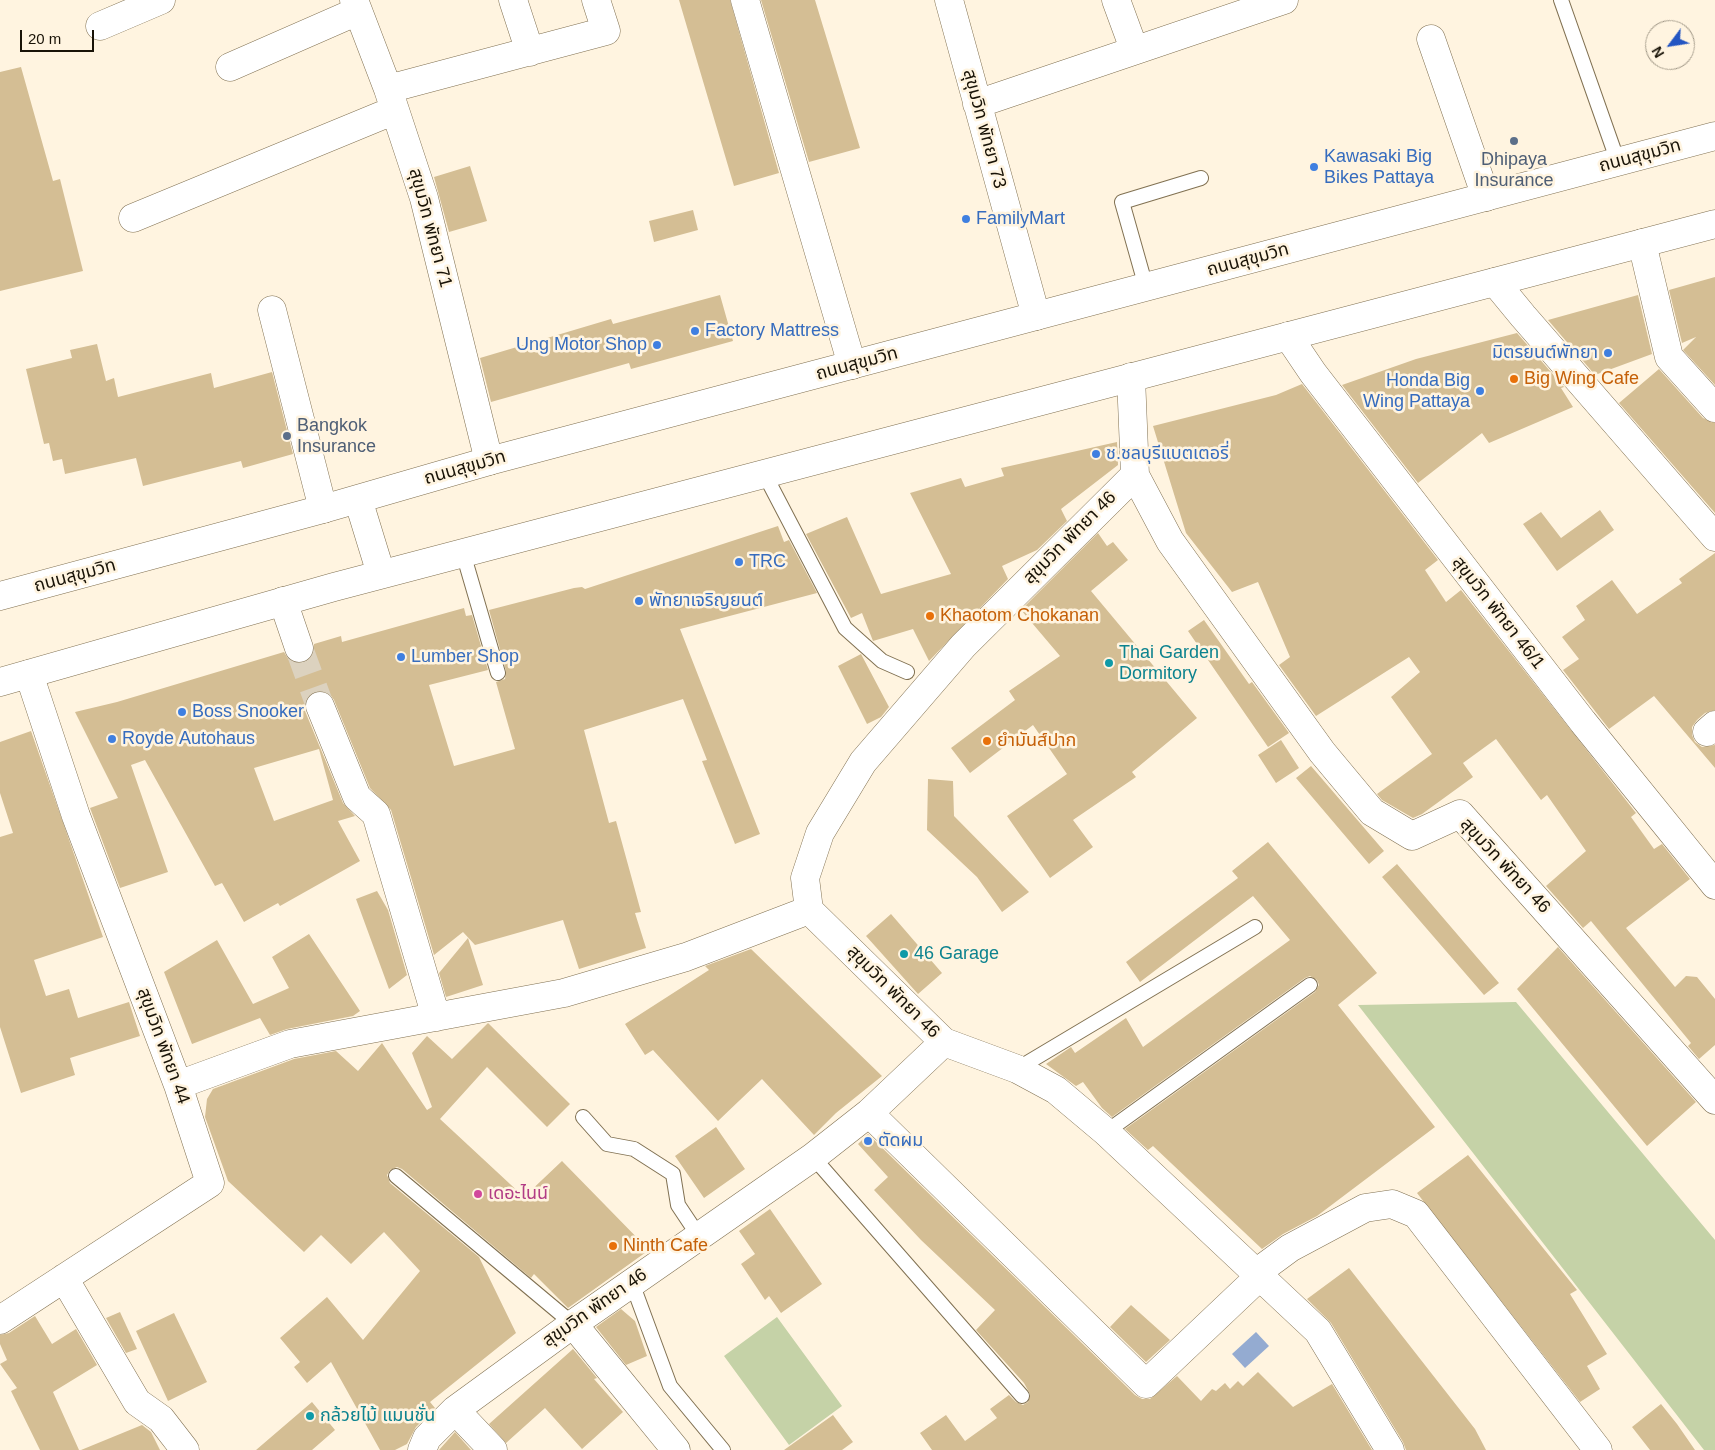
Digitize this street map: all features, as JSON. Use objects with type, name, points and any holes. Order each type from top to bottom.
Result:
[{"type":"main road","points":[[100,26],[161,0]]},
{"type":"main road","points":[[513,0],[530,52]]},
{"type":"main road","points":[[133,218],[391,99],[530,52],[606,31],[596,0]]},
{"type":"main road","points":[[745,0],[852,365]]},
{"type":"main road","name":"สุขุมวิท พัทยา 73","points":[[949,0],[1036,316]]},
{"type":"main road","points":[[1116,0],[1134,50]]},
{"type":"main road","points":[[977,104],[1284,0]]},
{"type":"main road","points":[[230,67],[356,6]]},
{"type":"main road","name":"สุขุมวิท พัทยา 71","points":[[356,6],[391,99],[424,198],[489,461]]},
{"type":"main road","points":[[1431,39],[1486,197]]},
{"type":"main road","name":"ถนนสุขุมวิท","points":[[0,596],[323,509],[489,461],[1715,136]]},
{"type":"main road","points":[[0,682],[381,574],[1715,224]]},
{"type":"main road","points":[[1642,243],[1669,357],[1715,408]]},
{"type":"main road","points":[[1496,282],[1523,316],[1715,537]]},
{"type":"main road","points":[[272,310],[323,509]]},
{"type":"main road","name":"สุขุมวิท พัทยา 46/1","points":[[1288,336],[1312,372],[1583,722],[1715,885]]},
{"type":"main road","name":"สุขุมวิท พัทยา 46","points":[[1131,377],[1135,475],[1170,541],[1322,752],[1372,812],[1412,836],[1460,814],[1714,1096]]},
{"type":"main road","name":"สุขุมวิท พัทยา 46","points":[[422,1450],[428,1438],[455,1410],[698,1235],[812,1157],[869,1113],[944,1042],[809,910],[805,878],[820,834],[863,762],[963,646],[1135,475]]},
{"type":"main road","points":[[358,499],[381,574]]},
{"type":"main road","points":[[283,601],[299,648]]},
{"type":"main road","name":"สุขุมวิท พัทยา 44","points":[[0,1320],[210,1183],[178,1085],[76,816],[29,674]]},
{"type":"main road","points":[[320,706],[357,797],[376,814],[436,1017]]},
{"type":"main road","points":[[178,1085],[290,1044],[564,993],[686,957],[809,910]]},
{"type":"main road","points":[[944,1042],[1017,1069],[1056,1090],[1106,1132],[1318,1331],[1390,1450]]},
{"type":"main road","points":[[869,1113],[1146,1384],[1258,1275],[1290,1248],[1365,1208],[1392,1204],[1416,1214],[1598,1450]]},
{"type":"main road","points":[[64,1278],[137,1402],[162,1420],[185,1450]]},
{"type":"main road","points":[[573,1324],[676,1450]]},
{"type":"main road","points":[[455,1410],[493,1450]]},
{"type":"lane","points":[[1561,0],[1618,162]]},
{"type":"lane","points":[[1146,287],[1122,202],[1201,178]]},
{"type":"lane","points":[[764,473],[845,628],[882,661],[907,672]]},
{"type":"lane","points":[[463,554],[498,673]]},
{"type":"lane","points":[[1017,1069],[1255,927]]},
{"type":"lane","points":[[1106,1132],[1310,985]]},
{"type":"lane","points":[[584,1117],[607,1144],[634,1149],[673,1174],[678,1205],[698,1235]]},
{"type":"lane","points":[[812,1157],[1022,1396]]},
{"type":"lane","points":[[396,1176],[573,1324]]},
{"type":"lane","points":[[632,1283],[670,1386],[723,1450]]},
{"type":"green space","points":[[1516,1002],[1715,1240],[1715,1450],[1704,1450],[1358,1005]]},
{"type":"green space","points":[[777,1317],[842,1406],[789,1445],[724,1356]]},
{"type":"water","points":[[1256,1332],[1269,1346],[1245,1368],[1232,1354]]},
{"type":"building","points":[[679,0],[730,0],[779,173],[734,186]]},
{"type":"building","points":[[761,0],[815,0],[860,148],[809,162]]},
{"type":"building","points":[[21,67],[53,181],[60,179],[83,271],[0,291],[0,72]]},
{"type":"building","points":[[470,166],[487,221],[449,232],[434,177]]},
{"type":"building","points":[[693,210],[698,230],[654,242],[649,221]]},
{"type":"building","points":[[1715,277],[1715,385],[1683,350],[1696,337],[1682,343],[1669,290]]},
{"type":"building","points":[[720,295],[733,341],[631,369],[629,363],[491,402],[480,358],[611,319],[613,324]]},
{"type":"building","name":"มิตรยนต์พัทยา","points":[[1638,295],[1652,354],[1595,375],[1548,320]]},
{"type":"building","points":[[1517,333],[1564,387],[1561,388],[1573,407],[1489,443],[1482,433],[1418,483],[1342,385],[1416,359]]},
{"type":"building","points":[[97,344],[106,381],[114,378],[118,397],[211,373],[214,388],[272,372],[293,454],[243,468],[241,461],[143,486],[136,458],[65,474],[62,459],[53,461],[49,443],[44,444],[26,369],[72,358],[70,350]]},
{"type":"building","points":[[1659,369],[1703,418],[1715,423],[1715,513],[1619,403]]},
{"type":"building","points":[[1302,384],[1438,560],[1425,570],[1446,602],[1461,590],[1636,813],[1631,817],[1654,849],[1662,844],[1690,879],[1626,928],[1675,987],[1686,976],[1697,977],[1715,999],[1715,1045],[1699,1059],[1688,1046],[1691,1043],[1591,921],[1583,928],[1546,886],[1586,851],[1547,795],[1541,800],[1496,739],[1463,763],[1473,777],[1422,814],[1413,818],[1382,800],[1377,794],[1432,754],[1391,697],[1420,672],[1409,657],[1316,716],[1279,665],[1290,657],[1258,582],[1232,592],[1186,533],[1153,426],[1276,395]]},
{"type":"building","points":[[1117,442],[1118,465],[1061,509],[1067,521],[1037,550],[1002,566],[1008,579],[929,661],[913,629],[873,641],[862,613],[851,618],[806,534],[847,517],[881,594],[951,574],[910,493],[961,478],[965,487],[1004,476],[1001,468]]},
{"type":"building","points":[[1600,510],[1614,530],[1557,571],[1523,524],[1541,512],[1561,538]]},
{"type":"building","points":[[778,526],[784,542],[789,540],[817,593],[680,629],[760,834],[735,844],[702,761],[707,760],[683,699],[584,730],[609,823],[616,821],[641,912],[635,913],[646,948],[579,969],[563,920],[475,945],[463,932],[434,955],[391,810],[370,788],[334,700],[329,693],[322,691],[314,692],[307,697],[305,711],[343,803],[355,816],[338,821],[360,861],[280,906],[278,903],[244,922],[222,883],[215,886],[145,760],[131,765],[168,872],[120,888],[90,808],[118,798],[75,712],[117,702],[284,652],[289,660],[296,663],[304,663],[311,658],[314,652],[314,644],[341,636],[342,642],[464,608],[466,616],[472,615],[488,670],[429,685],[454,766],[515,749],[496,682],[505,679],[506,671],[489,610],[574,588],[582,587],[585,589]],"holes":[[[319,749],[333,800],[274,821],[254,768]]]},
{"type":"building","points":[[1098,533],[1107,546],[1113,542],[1128,560],[1091,591],[1197,718],[1132,772],[1136,777],[1073,820],[1093,847],[1050,878],[1007,816],[1067,774],[1033,725],[970,773],[951,748],[1015,700],[1009,691],[1060,656],[1021,610]]},
{"type":"building","points":[[1715,553],[1715,710],[1705,713],[1697,720],[1692,727],[1692,735],[1695,742],[1702,747],[1715,745],[1715,768],[1654,696],[1609,729],[1563,670],[1579,659],[1562,637],[1585,620],[1576,606],[1612,580],[1637,614],[1682,583],[1679,579]]},
{"type":"building","points":[[1204,620],[1249,684],[1252,682],[1289,733],[1268,747],[1188,631]]},
{"type":"building","points":[[861,654],[889,707],[881,717],[867,724],[838,666]]},
{"type":"building","points":[[31,731],[103,937],[34,960],[46,996],[69,989],[78,1018],[129,1002],[140,1036],[70,1058],[75,1075],[21,1093],[0,1027],[0,837],[13,833],[0,793],[0,742]]},
{"type":"building","points":[[1281,740],[1299,768],[1276,783],[1258,755]]},
{"type":"building","points":[[1311,766],[1384,851],[1369,864],[1296,778]]},
{"type":"building","points":[[928,779],[953,781],[954,816],[1029,892],[1002,912],[977,877],[927,830]]},
{"type":"building","points":[[1268,842],[1377,973],[1338,1005],[1435,1127],[1317,1216],[1283,1234],[1262,1249],[1153,1146],[1148,1150],[1125,1129],[1315,992],[1319,985],[1317,980],[1310,976],[1305,978],[1112,1117],[1102,1108],[1083,1082],[1076,1086],[1046,1064],[1071,1047],[1075,1053],[1126,1018],[1143,1047],[1290,940],[1253,896],[1140,982],[1126,962],[1238,878],[1232,871]]},
{"type":"building","points":[[1397,864],[1499,983],[1484,995],[1382,877]]},
{"type":"building","points":[[377,891],[388,910],[407,975],[389,989],[356,899]]},
{"type":"building","name":"46 Garage","points":[[891,914],[942,973],[918,994],[866,936]]},
{"type":"building","points":[[309,934],[360,1011],[353,1016],[287,1029],[270,1035],[260,1018],[192,1044],[164,972],[217,940],[253,1004],[289,988],[272,957]]},
{"type":"building","points":[[468,938],[483,985],[446,997],[439,973]]},
{"type":"building","points":[[1558,947],[1696,1102],[1647,1146],[1517,989]]},
{"type":"building","points":[[751,949],[882,1076],[836,1113],[814,1135],[762,1079],[718,1121],[653,1050],[645,1055],[625,1024],[709,970],[705,966]]},
{"type":"building","points":[[488,1023],[570,1104],[547,1127],[487,1067],[440,1119],[524,1197],[562,1161],[649,1250],[568,1308],[534,1274],[531,1278],[402,1169],[397,1167],[390,1170],[387,1175],[390,1183],[479,1257],[516,1333],[430,1402],[435,1408],[416,1427],[407,1444],[395,1450],[380,1450],[331,1362],[307,1383],[294,1367],[300,1362],[280,1338],[327,1297],[363,1340],[420,1271],[384,1232],[351,1264],[321,1235],[304,1252],[228,1181],[205,1117],[207,1099],[213,1089],[294,1059],[336,1051],[358,1071],[382,1043],[427,1110],[432,1107],[412,1053],[427,1036],[452,1059]]},
{"type":"building","points":[[716,1127],[745,1169],[704,1198],[675,1156]]},
{"type":"building","points":[[868,1134],[1135,1395],[1142,1399],[1150,1399],[1177,1376],[1201,1401],[1212,1389],[1216,1391],[1225,1383],[1230,1389],[1238,1381],[1243,1386],[1258,1372],[1293,1407],[1332,1384],[1372,1450],[932,1450],[920,1433],[946,1415],[965,1441],[997,1418],[990,1409],[1009,1395],[1016,1402],[1023,1405],[1028,1402],[1030,1394],[1024,1383],[976,1330],[995,1310],[921,1240],[874,1190],[888,1177],[858,1144]]},
{"type":"building","points":[[1468,1155],[1577,1290],[1570,1294],[1607,1354],[1587,1366],[1600,1389],[1580,1402],[1417,1193]]},
{"type":"building","points":[[770,1209],[822,1284],[781,1313],[769,1296],[765,1300],[741,1264],[755,1254],[739,1231]]},
{"type":"building","points":[[1349,1268],[1475,1429],[1486,1450],[1406,1450],[1331,1323],[1307,1299]]},
{"type":"building","points":[[1131,1305],[1170,1340],[1146,1362],[1110,1327]]},
{"type":"building","points":[[621,1309],[635,1321],[647,1356],[626,1365],[596,1327]]},
{"type":"building","points":[[120,1312],[137,1349],[126,1353],[106,1318]]},
{"type":"building","points":[[174,1313],[207,1382],[168,1401],[136,1331]]},
{"type":"building","points":[[35,1316],[52,1344],[76,1329],[97,1365],[53,1392],[79,1450],[40,1450],[11,1391],[17,1388],[0,1364],[7,1360],[0,1344],[0,1335],[9,1333]]},
{"type":"building","points":[[573,1349],[597,1378],[594,1379],[623,1412],[582,1449],[545,1408],[506,1443],[489,1424]]},
{"type":"building","name":"กล้วยไม้ แมนชั่น","points":[[312,1402],[335,1430],[312,1450],[256,1450]]},
{"type":"building","points":[[1661,1404],[1695,1450],[1650,1450],[1632,1427]]},
{"type":"building","points":[[833,1415],[853,1442],[842,1450],[784,1450]]},
{"type":"building","points":[[142,1425],[151,1432],[160,1450],[81,1450]]},
{"type":"building","points":[[455,1432],[471,1450],[439,1450]]},
{"type":"tunnel","points":[[299,648],[320,706]]},
{"type":"place","name":"Dhipaya Insurance","points":[[1514,141]]},
{"type":"place","name":"Kawasaki Big Bikes Pattaya","points":[[1314,167]]},
{"type":"place","name":"FamilyMart","points":[[966,219]]},
{"type":"place","name":"Factory Mattress","points":[[695,331]]},
{"type":"place","name":"Ung Motor Shop","points":[[657,345]]},
{"type":"place","name":"มิตรยนต์พัทยา","points":[[1608,353]]},
{"type":"place","name":"Big Wing Cafe","points":[[1514,379]]},
{"type":"place","name":"Honda Big Wing Pattaya","points":[[1480,391]]},
{"type":"place","name":"Bangkok Insurance","points":[[287,436]]},
{"type":"place","name":"ช.ชลบุรีแบตเตอรี่","points":[[1096,454]]},
{"type":"place","name":"TRC","points":[[739,562]]},
{"type":"place","name":"พัทยาเจริญยนต์","points":[[639,601]]},
{"type":"place","name":"Khaotom Chokanan","points":[[930,616]]},
{"type":"place","name":"Lumber Shop","points":[[401,657]]},
{"type":"place","name":"Thai Garden Dormitory","points":[[1109,663]]},
{"type":"place","name":"Boss Snooker","points":[[182,712]]},
{"type":"place","name":"Royde Autohaus","points":[[112,739]]},
{"type":"place","name":"ยำมันส์ปาก","points":[[987,741]]},
{"type":"place","name":"46 Garage","points":[[904,954]]},
{"type":"place","name":"ตัดผม","points":[[868,1141]]},
{"type":"place","name":"เดอะไนน์","points":[[478,1194]]},
{"type":"place","name":"Ninth Cafe","points":[[613,1246]]},
{"type":"place","name":"กล้วยไม้ แมนชั่น","points":[[310,1416]]}]
